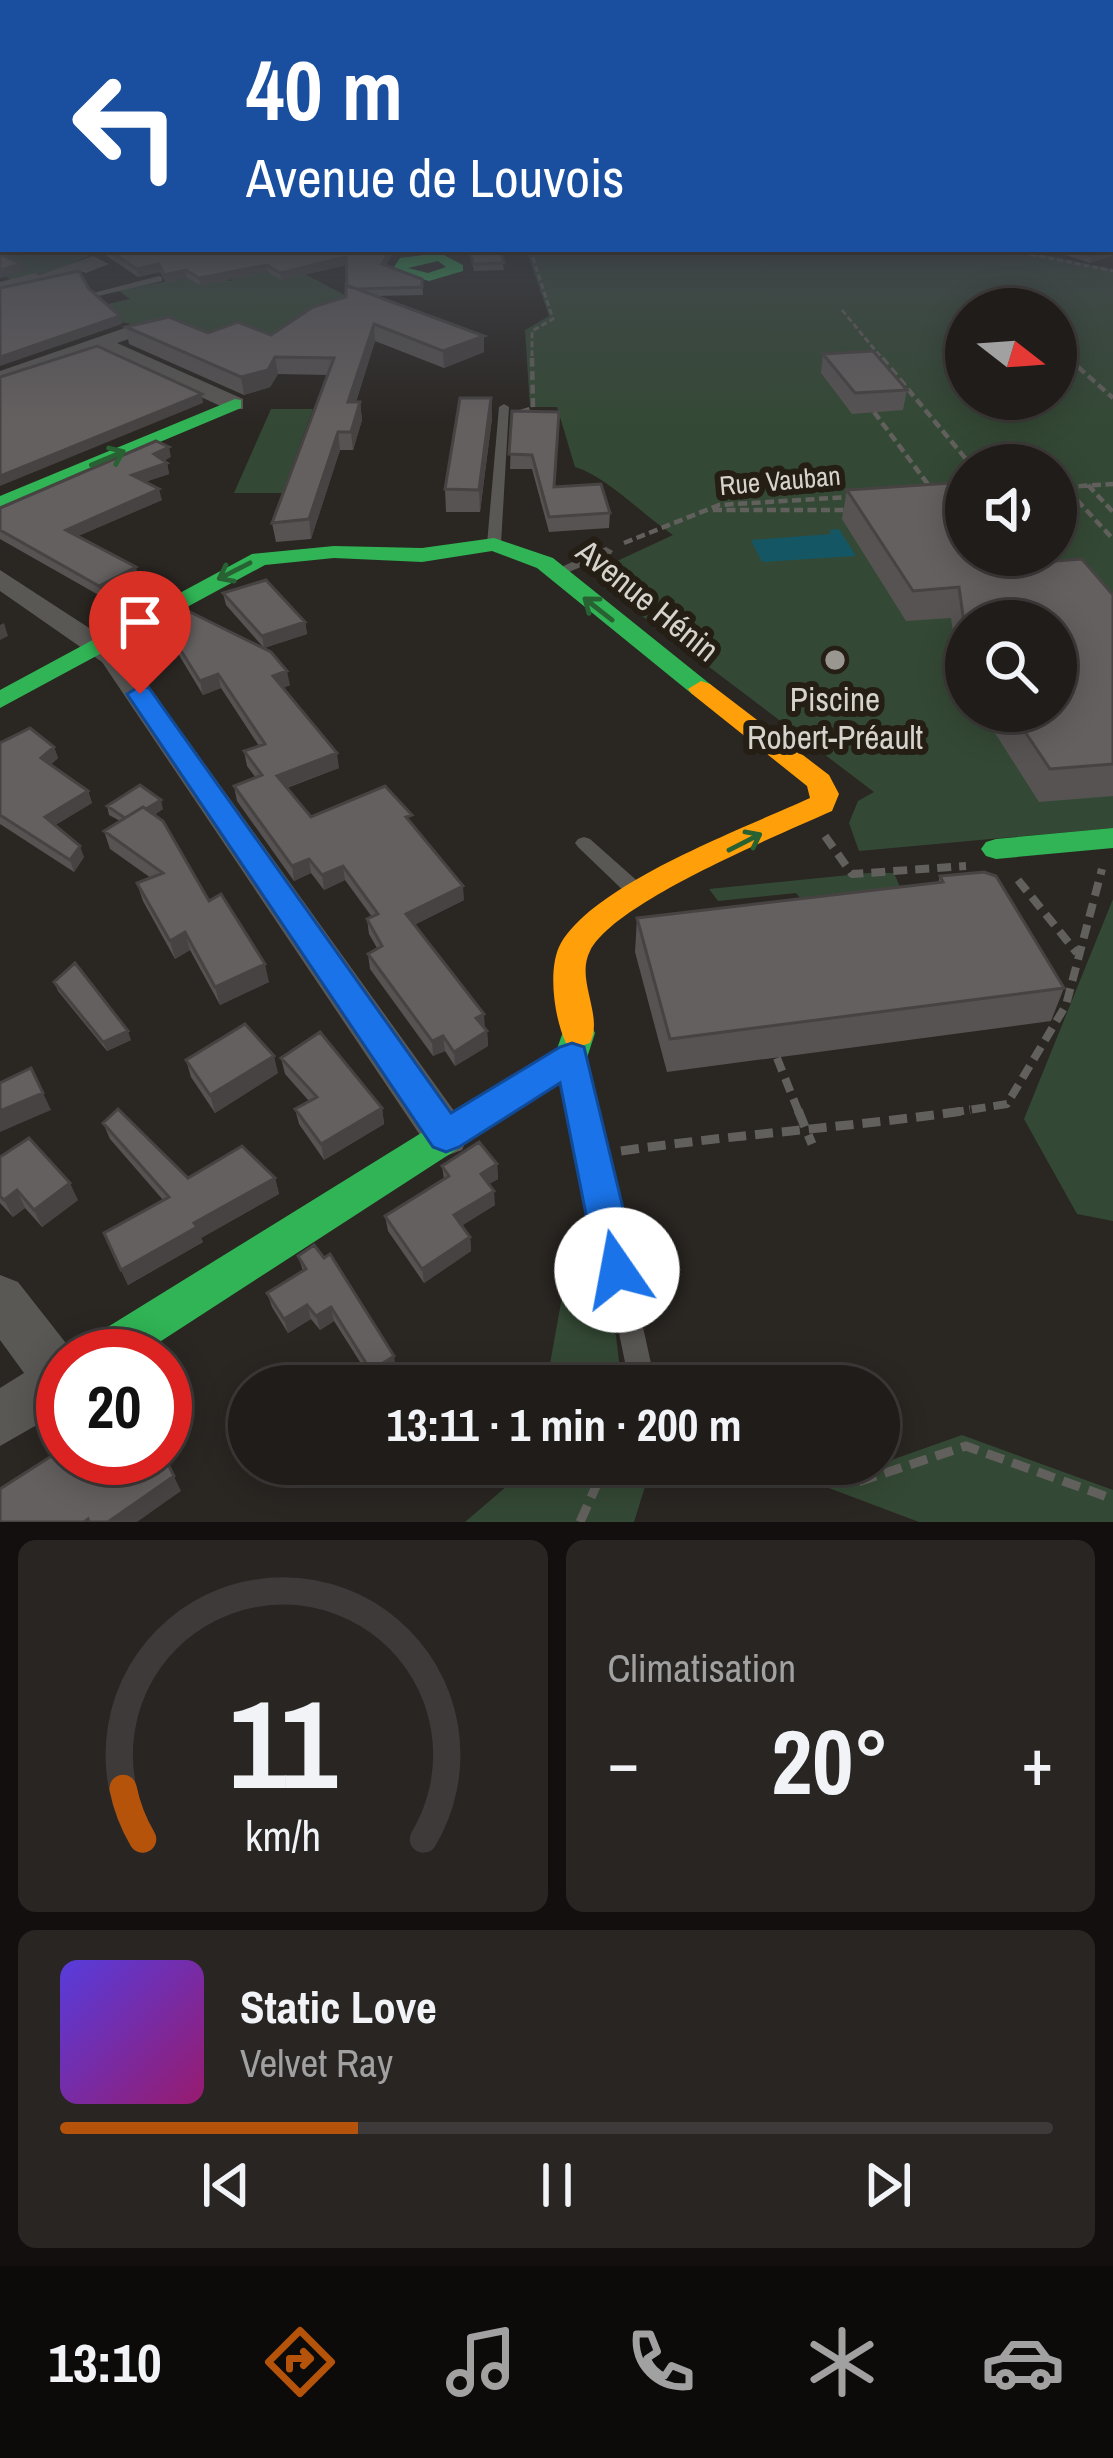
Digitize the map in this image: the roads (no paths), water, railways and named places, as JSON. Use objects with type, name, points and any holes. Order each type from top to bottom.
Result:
[{"type":"street","points":[[0,378],[148,326]]},
{"type":"street","points":[[100,344],[235,404]]},
{"type":"street","points":[[0,503],[235,404]]},
{"type":"street","points":[[0,700],[260,559],[345,551],[422,555],[494,544]]},
{"type":"street","name":"Avenue Hénin","points":[[494,544],[557,572],[819,781],[825,794],[814,808]]},
{"type":"street","points":[[0,578],[102,644],[446,1136]]},
{"type":"street","points":[[142,1329],[572,1058],[578,1042],[574,946],[590,925],[814,808]]},
{"type":"street","points":[[989,857],[1112,845]]},
{"type":"street","points":[[0,1299],[36,1346]]},
{"type":"street","points":[[0,1419],[36,1396]]},
{"type":"lane","points":[[98,293],[137,284]]},
{"type":"lane","points":[[494,544],[504,413]]},
{"type":"lane","points":[[557,572],[606,551]]},
{"type":"lane","points":[[764,757],[814,808]]},
{"type":"lane","points":[[584,843],[640,895]]},
{"type":"lane","points":[[572,1058],[638,1365]]},
{"type":"water","points":[[839,529],[856,556],[762,562],[751,540],[831,534],[829,530]]},
{"type":"place","name":"Piscine Robert-Préault","points":[[835,660]]}]
